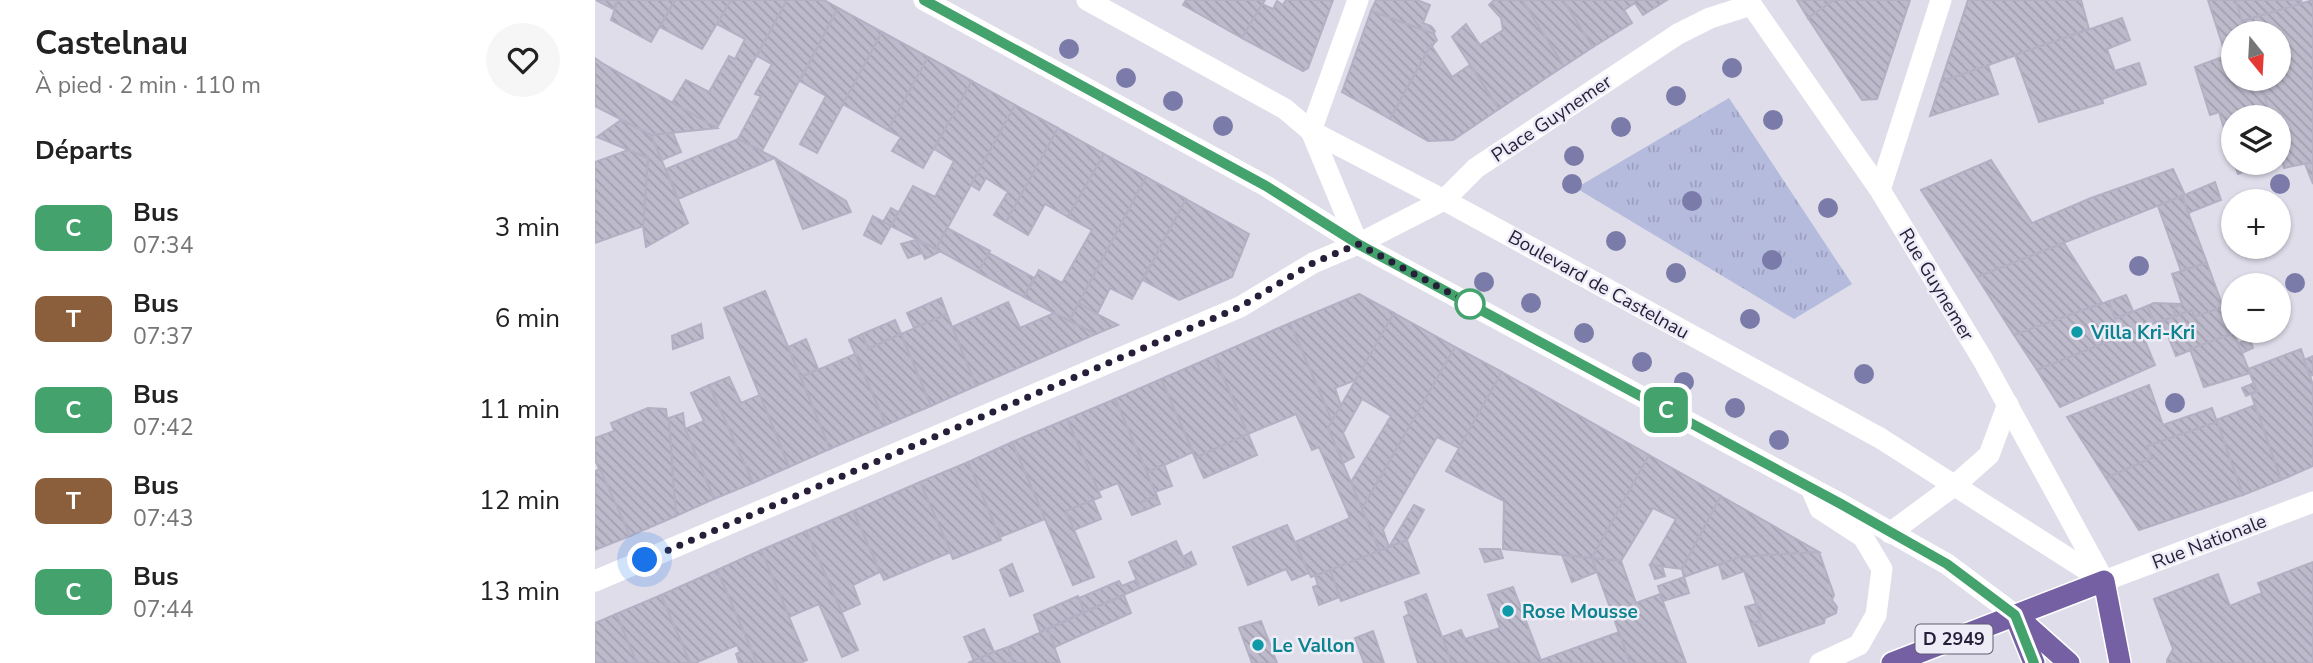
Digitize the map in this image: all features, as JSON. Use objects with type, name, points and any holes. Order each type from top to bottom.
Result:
[{"type":"main road","name":"D 2949","points":[[1892,663],[2104,581]]},
{"type":"main road","points":[[2104,581],[2120,663]]},
{"type":"main road","points":[[2015,615],[2034,663]]},
{"type":"main road","points":[[2015,615],[2069,663]]},
{"type":"street","points":[[924,0],[1266,186],[1358,244],[1947,564],[2015,615]]},
{"type":"street","name":"Boulevard de Castelnau","points":[[1087,0],[1285,109],[1311,131],[1444,200],[1880,438],[2104,581]]},
{"type":"street","points":[[1358,0],[1311,131],[1358,244]]},
{"type":"street","points":[[1879,190],[1941,0]]},
{"type":"street","name":"Place Guynemer","points":[[595,581],[1240,307],[1313,263],[1358,244],[1444,200],[1476,168],[1678,34],[1750,2]]},
{"type":"street","name":"Rue Guynemer","points":[[1750,2],[1879,190],[2008,404],[2104,581]]},
{"type":"street","points":[[1890,533],[1955,485],[1989,455],[2008,404]]},
{"type":"street","points":[[1811,488],[1820,509],[1863,537],[1882,569],[1876,615],[1859,645],[1820,663]]},
{"type":"street","name":"Rue Nationale","points":[[2104,581],[2313,502]]},
{"type":"green space","points":[[1729,98],[1852,284],[1794,319],[1576,188]]},
{"type":"building","points":[[596,0],[618,0],[613,9]]},
{"type":"building","points":[[618,0],[675,0],[651,42],[611,20]]},
{"type":"building","points":[[675,0],[731,0],[702,49],[660,27]]},
{"type":"building","points":[[731,0],[787,0],[717,128],[672,103],[686,80],[709,92],[729,56],[735,59],[745,39],[717,24]]},
{"type":"building","points":[[787,0],[824,0],[838,8],[762,151],[738,139],[761,96],[755,94],[772,64],[757,56]]},
{"type":"building","points":[[1186,0],[1265,0],[1242,38],[1183,5]]},
{"type":"building","points":[[1286,0],[1333,0],[1308,68],[1303,71],[1242,38],[1262,4],[1273,9],[1277,1],[1283,5]]},
{"type":"building","points":[[1376,0],[1417,0],[1430,5],[1423,23],[1431,26],[1434,34],[1371,11]]},
{"type":"building","points":[[1494,0],[1522,0],[1564,66],[1499,109],[1452,37],[1466,24],[1480,45],[1503,30],[1501,18],[1489,5]]},
{"type":"building","points":[[1522,0],[1563,0],[1593,47],[1564,66]]},
{"type":"building","points":[[1563,0],[1667,0],[1643,15],[1635,3],[1624,10],[1632,23],[1593,47]]},
{"type":"building","points":[[1797,0],[1834,0],[1808,18]]},
{"type":"building","points":[[1834,0],[1910,0],[1877,99],[1862,100],[1808,18]]},
{"type":"building","points":[[1968,0],[2081,0],[2089,29],[1941,82]]},
{"type":"building","points":[[2208,0],[2236,0],[2242,21],[2221,21],[2221,40]]},
{"type":"building","points":[[2236,0],[2301,0],[2302,4],[2242,21]]},
{"type":"building","points":[[2313,0],[2313,162],[2291,167],[2291,105],[2267,105],[2263,91],[2291,91],[2291,21],[2242,21]]},
{"type":"building","points":[[838,8],[882,32],[817,153],[800,144],[826,96],[800,81]]},
{"type":"building","points":[[1371,11],[1434,34],[1437,40],[1431,45],[1390,119],[1342,92]]},
{"type":"building","points":[[2122,18],[2130,40],[2107,49],[2115,71],[2139,63],[2146,84],[2102,99],[2103,103],[2039,122],[2015,55]]},
{"type":"building","points":[[882,32],[928,57],[888,130],[843,104]]},
{"type":"building","points":[[1431,45],[1452,77],[1470,65],[1499,109],[1453,140],[1428,141],[1390,119]]},
{"type":"building","points":[[928,57],[972,81],[923,168],[892,151],[901,137],[888,130]]},
{"type":"building","points":[[2221,57],[2221,91],[2263,91],[2267,105],[2221,105],[2221,119],[2219,112],[2210,115],[2195,67]]},
{"type":"building","points":[[595,58],[717,128],[651,135],[595,106]]},
{"type":"building","points":[[1988,65],[1998,94],[1930,116],[1941,82]]},
{"type":"building","points":[[972,81],[1015,105],[936,249],[891,226],[913,186],[935,197],[954,161],[934,149]]},
{"type":"building","points":[[1015,105],[1058,128],[1006,222],[994,215],[1008,192],[986,178],[979,190],[971,185]]},
{"type":"building","points":[[621,120],[651,135],[688,223],[646,247],[643,226],[648,158],[597,137]]},
{"type":"building","points":[[1058,128],[1104,154],[1068,217],[1045,204],[1028,235],[1006,222]]},
{"type":"building","points":[[673,133],[681,152],[662,160],[651,135]]},
{"type":"building","points":[[738,139],[775,158],[678,199],[666,169]]},
{"type":"building","points":[[628,150],[648,158],[643,226],[595,243],[595,162]]},
{"type":"building","points":[[1104,154],[1146,177],[1069,321],[1024,297],[1039,270],[1062,283],[1092,230],[1068,217]]},
{"type":"building","points":[[775,158],[846,201],[851,212],[803,229]]},
{"type":"building","points":[[1991,160],[2032,223],[2091,198],[2173,169],[2185,195],[1977,277],[1921,190]]},
{"type":"building","points":[[2313,162],[2313,184],[2305,164]]},
{"type":"building","points":[[1146,177],[1186,199],[1132,299],[1110,288],[1097,314],[1079,303]]},
{"type":"building","points":[[2215,182],[2221,200],[2188,213],[2182,196]]},
{"type":"building","points":[[2182,196],[2207,263],[2181,271],[2158,206]]},
{"type":"building","points":[[1186,199],[1249,234],[1232,277],[1179,300],[1143,280]]},
{"type":"building","points":[[891,208],[898,212],[891,226],[883,222]]},
{"type":"building","points":[[873,216],[891,226],[881,244],[864,235]]},
{"type":"building","points":[[947,228],[990,251],[978,272],[936,249]]},
{"type":"building","points":[[916,240],[922,253],[908,258],[901,244]]},
{"type":"building","points":[[916,240],[936,249],[939,252],[925,259]]},
{"type":"building","points":[[2064,243],[2102,303],[2014,335],[1977,277]]},
{"type":"building","points":[[989,253],[1034,278],[1024,297],[978,272]]},
{"type":"building","points":[[2207,263],[2221,308],[2194,317],[2192,310],[2175,316],[2176,306],[2182,304],[2172,274]]},
{"type":"building","points":[[765,291],[830,449],[789,467],[724,308]]},
{"type":"building","points":[[1359,294],[1394,313],[1356,380],[1335,388],[1341,406],[1332,421],[1290,323]]},
{"type":"building","points":[[2126,295],[2133,311],[2115,319],[2109,301]]},
{"type":"building","points":[[941,298],[947,314],[914,328],[907,313]]},
{"type":"building","name":"Villa Kri-Kri","points":[[2109,301],[2115,319],[2147,306],[2155,323],[2037,370],[2014,335]]},
{"type":"building","points":[[1008,302],[1020,328],[1054,313],[1096,334],[976,386],[952,327]]},
{"type":"building","points":[[1079,303],[1118,325],[1096,334],[1069,321]]},
{"type":"building","points":[[2154,303],[2182,304],[2176,306],[2175,316],[2155,323],[2147,306]]},
{"type":"building","points":[[2221,308],[2221,338],[2176,356],[2162,321],[2192,310],[2194,317]]},
{"type":"building","points":[[1394,313],[1455,347],[1362,509],[1351,482],[1391,416],[1362,399],[1343,433],[1354,457],[1343,463],[1328,428]]},
{"type":"building","points":[[947,314],[976,386],[931,406],[901,334]]},
{"type":"building","points":[[895,320],[901,334],[868,349],[862,334]]},
{"type":"building","points":[[1290,323],[1332,421],[1328,428],[1380,551],[1311,577],[1295,542],[1350,518],[1319,447],[1312,450],[1296,414],[1248,434],[1214,356]]},
{"type":"building","points":[[701,324],[703,338],[673,349],[672,336]]},
{"type":"building","points":[[2140,329],[2155,365],[2060,407],[2037,370]]},
{"type":"building","points":[[862,334],[868,349],[901,334],[931,406],[886,425],[849,340]]},
{"type":"building","points":[[2221,338],[2221,343],[2238,343],[2250,373],[2204,387],[2190,349]]},
{"type":"building","points":[[806,339],[818,369],[801,377],[788,347]]},
{"type":"building","points":[[2238,343],[2251,343],[2253,348],[2242,353]]},
{"type":"building","points":[[1455,347],[1502,372],[1459,448],[1437,437],[1383,530],[1389,547],[1380,551],[1362,509]]},
{"type":"building","points":[[2301,349],[2313,385],[2313,466],[2281,480],[2251,394],[2257,391],[2248,369]]},
{"type":"building","points":[[855,354],[886,425],[830,449],[801,377]]},
{"type":"building","points":[[1214,356],[1248,434],[1195,458],[1161,379]]},
{"type":"building","points":[[2313,356],[2313,375],[2310,376],[2304,360]]},
{"type":"building","points":[[1502,372],[1649,455],[1592,558],[1503,549],[1504,501],[1446,471]]},
{"type":"building","points":[[729,377],[741,403],[760,395],[789,467],[753,483],[709,385]]},
{"type":"building","points":[[1161,379],[1193,452],[1147,473],[1115,399]]},
{"type":"building","points":[[2254,383],[2257,391],[2246,396],[2242,388]]},
{"type":"building","points":[[709,385],[753,483],[714,499],[685,429],[704,421],[691,393]]},
{"type":"building","points":[[2149,385],[2163,425],[2212,408],[2217,422],[2147,446],[2152,458],[2106,478],[2067,417]]},
{"type":"building","points":[[1115,399],[1157,496],[1141,502],[1145,510],[1132,515],[1118,483],[1098,491],[1067,419]]},
{"type":"building","points":[[2255,405],[2281,480],[2243,495],[2216,420]]},
{"type":"building","points":[[648,408],[666,409],[669,418],[676,516],[630,536],[595,460],[595,438],[614,431],[611,423]]},
{"type":"building","points":[[683,413],[685,429],[714,499],[676,516],[669,418]]},
{"type":"building","points":[[1067,419],[1101,497],[1066,511],[1094,577],[1073,585],[1012,442]]},
{"type":"building","points":[[2217,422],[2243,495],[2139,530],[2106,478],[2152,458],[2147,446]]},
{"type":"building","points":[[1248,434],[1257,455],[1204,478],[1195,458]]},
{"type":"building","points":[[1012,442],[1045,519],[1000,537],[968,462]]},
{"type":"building","points":[[1649,455],[1721,496],[1682,569],[1650,565],[1676,519],[1653,508],[1621,561],[1592,558]]},
{"type":"building","points":[[968,462],[1001,540],[953,559],[920,482]]},
{"type":"building","points":[[1164,464],[1172,486],[1155,492],[1147,473]]},
{"type":"building","points":[[600,469],[630,536],[595,550],[595,471]]},
{"type":"building","points":[[920,482],[951,552],[884,580],[853,511]]},
{"type":"building","points":[[1157,496],[1160,504],[1145,510],[1141,502]]},
{"type":"building","points":[[1721,496],[1819,552],[1739,557],[1684,577],[1682,569]]},
{"type":"building","points":[[1093,500],[1101,519],[1074,530],[1066,511]]},
{"type":"building","points":[[1414,505],[1424,510],[1407,540],[1389,547]]},
{"type":"building","points":[[853,511],[880,572],[853,585],[860,604],[842,612],[806,531]]},
{"type":"building","points":[[1287,525],[1309,573],[1292,580],[1286,569],[1248,585],[1233,547]]},
{"type":"building","points":[[806,531],[858,650],[842,657],[819,604],[789,617],[761,550]]},
{"type":"building","points":[[1407,540],[1419,573],[1341,601],[1330,570]]},
{"type":"building","points":[[1176,541],[1188,568],[1140,588],[1129,562]]},
{"type":"building","points":[[1480,549],[1500,549],[1503,558],[1485,562]]},
{"type":"building","points":[[761,550],[807,660],[800,663],[757,663],[717,570]]},
{"type":"building","points":[[1191,552],[1196,564],[1188,568],[1183,557]]},
{"type":"building","points":[[1819,552],[1834,595],[1832,600],[1837,607],[1836,613],[1825,618],[1824,623],[1759,646],[1751,624],[1762,620],[1744,571],[1723,579],[1719,565],[1739,557]]},
{"type":"building","points":[[1562,555],[1592,558],[1597,572],[1572,582]]},
{"type":"building","points":[[1592,558],[1621,561],[1636,603],[1660,594],[1686,663],[1630,663]]},
{"type":"building","points":[[2313,562],[2313,663],[2167,663],[2173,649],[2154,599],[2218,574],[2230,606],[2262,593],[2258,583]]},
{"type":"building","points":[[1012,564],[1023,591],[1010,596],[1000,570]]},
{"type":"building","points":[[1650,565],[1662,566],[1665,576],[1655,579]]},
{"type":"building","points":[[717,570],[757,663],[739,663],[736,654],[740,652],[737,645],[690,663],[661,595]]},
{"type":"building","points":[[1330,570],[1340,597],[1319,605],[1313,587],[1318,585],[1315,576]]},
{"type":"building","points":[[1684,577],[1689,593],[1663,601],[1658,586]]},
{"type":"building","points":[[1136,580],[1140,588],[1084,612],[1079,598],[1119,581],[1122,586]]},
{"type":"building","name":"Rose Mousse","points":[[1513,587],[1542,663],[1452,663],[1442,637],[1461,630],[1465,639],[1500,628],[1488,595]]},
{"type":"building","points":[[1426,594],[1452,663],[1418,663],[1404,617],[1409,614],[1405,602]]},
{"type":"building","points":[[661,595],[690,663],[637,663],[616,614]]},
{"type":"building","points":[[1124,595],[1131,613],[1055,647],[1048,629]]},
{"type":"building","points":[[1078,596],[1084,612],[1040,632],[1034,615]]},
{"type":"building","points":[[1756,604],[1762,620],[1751,624],[1745,607]]},
{"type":"building","points":[[616,614],[637,663],[595,663],[595,623]]},
{"type":"building","name":"Le Vallon","points":[[1261,621],[1277,663],[1252,663],[1239,628]]},
{"type":"building","points":[[984,629],[994,652],[974,661],[964,637]]},
{"type":"building","points":[[1048,629],[1060,663],[1013,663],[1008,647]]},
{"type":"building","points":[[1373,631],[1384,663],[1364,663],[1355,638]]},
{"type":"building","points":[[1619,632],[1630,663],[1542,663],[1541,660]]},
{"type":"building","points":[[1008,647],[1013,663],[968,663],[994,652]]},
{"type":"bus line","name":"C","points":[[924,0],[1266,186],[1358,244],[1841,504],[1947,564],[2015,615],[2034,663]]},
{"type":"place","name":"Villa Kri-Kri","points":[[2077,332]]},
{"type":"place","name":"Rose Mousse","points":[[1508,611]]},
{"type":"place","name":"Le Vallon","points":[[1258,645]]},
{"type":"route","points":[[645,560],[1240,307],[1313,263],[1358,244],[1478,308],[1470,304]]}]
